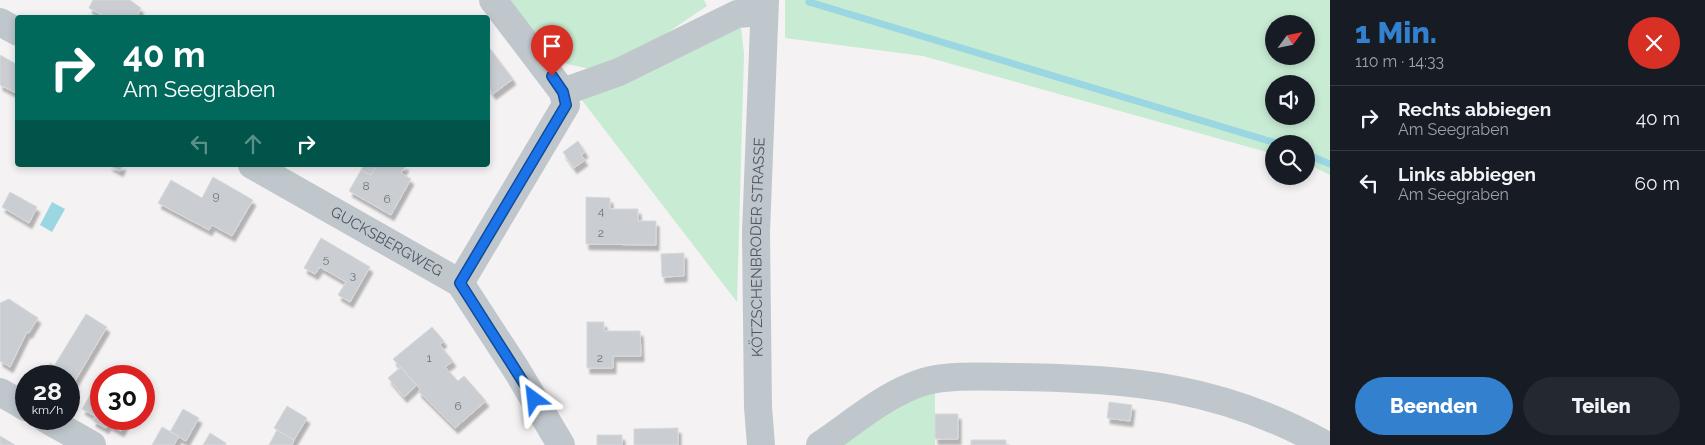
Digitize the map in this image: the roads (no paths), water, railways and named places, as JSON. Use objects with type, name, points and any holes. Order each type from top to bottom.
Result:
[{"type":"street","points":[[460,283],[566,105],[563,92],[493,0]]},
{"type":"street","points":[[563,92],[619,72],[737,14],[764,6]]},
{"type":"street","name":"KÖTZSCHENBRODER STRASSE","points":[[761,445],[758,407],[756,232],[764,6]]},
{"type":"street","points":[[0,22],[15,30]]},
{"type":"street","name":"GUCKSBERGWEG","points":[[256,167],[460,283],[516,369],[560,445]]},
{"type":"street","points":[[820,445],[884,401],[925,381],[1008,377],[1088,378],[1172,388],[1226,401],[1266,415],[1326,445]]},
{"type":"street","points":[[0,392],[15,401]]},
{"type":"street","points":[[65,430],[92,445]]},
{"type":"water","points":[[52,202],[65,209],[52,232],[40,225]]},
{"type":"waterway","points":[[809,2],[1265,140]]},
{"type":"waterway","points":[[1315,158],[1330,164]]}]
